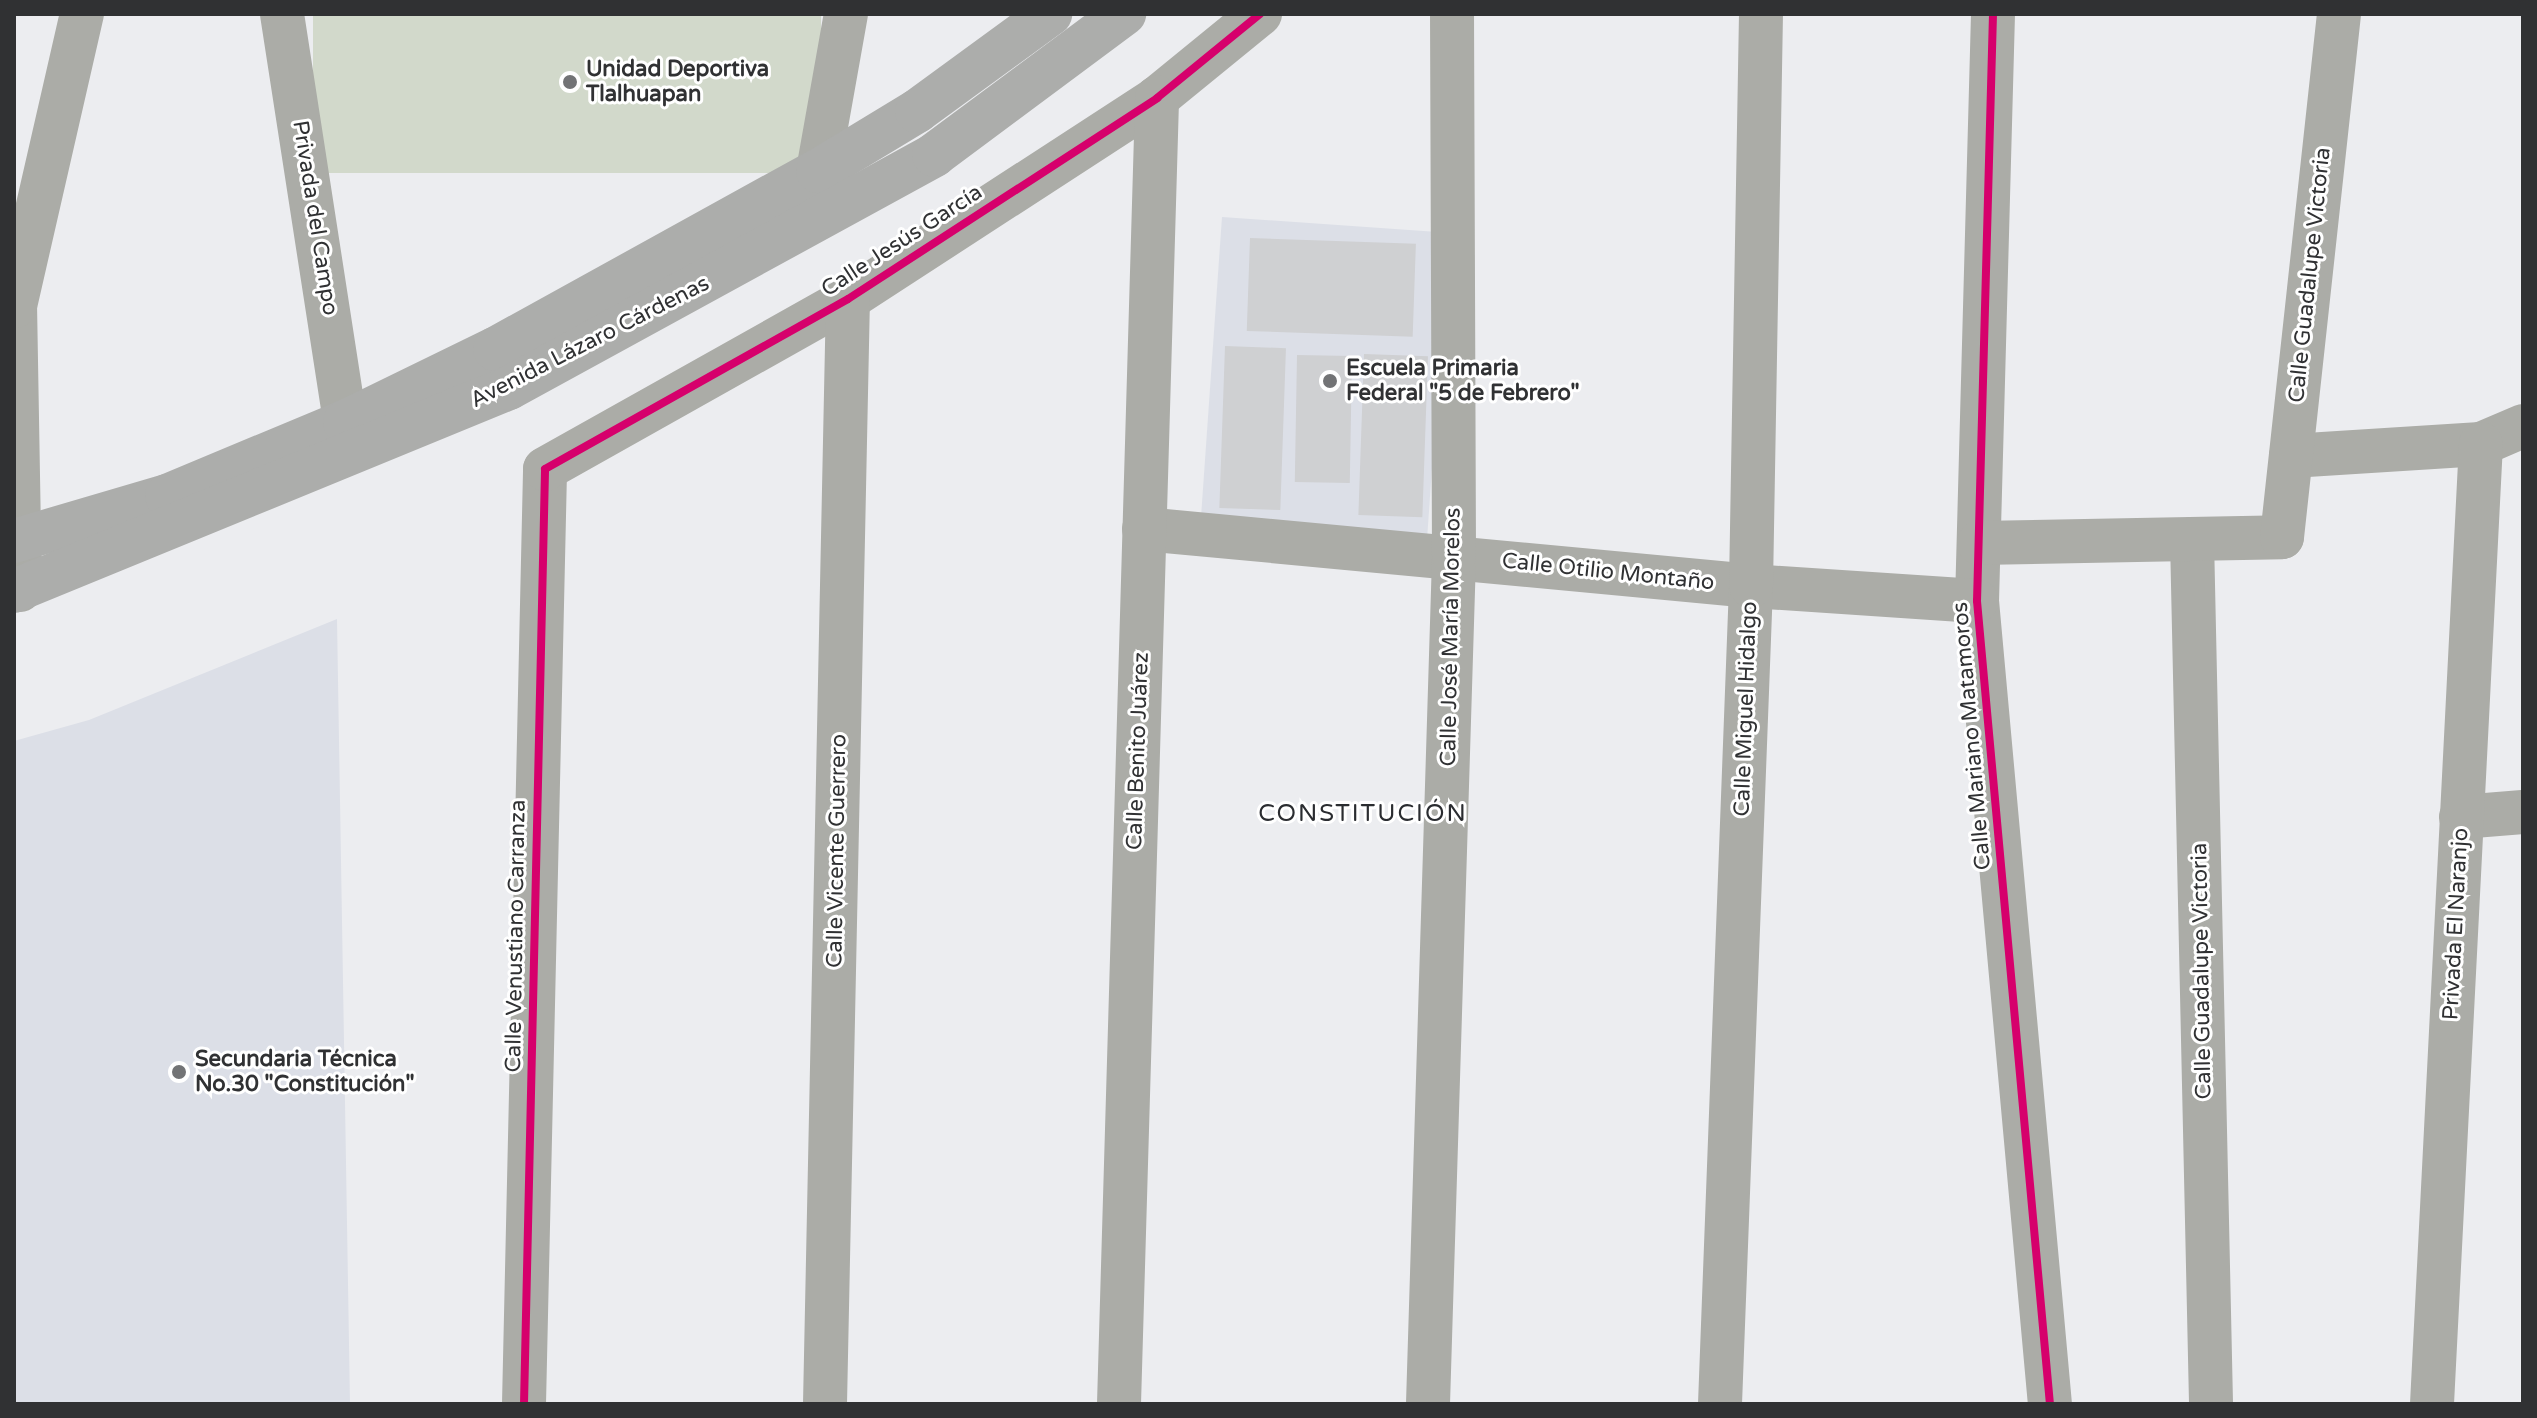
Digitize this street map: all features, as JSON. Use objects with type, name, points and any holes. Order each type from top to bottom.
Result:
[{"type":"main road","name":"Avenida Lázaro Cárdenas","points":[[16,541],[167,496],[345,422],[495,349],[818,171],[917,111],[1050,14]]},
{"type":"main road","name":"Avenida Lázaro Cárdenas","points":[[17,590],[509,388],[934,155],[1124,14]]},
{"type":"street","points":[[17,590],[15,306],[82,14]]},
{"type":"street","name":"Privada del Campo","points":[[282,14],[345,422]]},
{"type":"street","points":[[818,171],[846,14]]},
{"type":"street","name":"Calle Jesús García","points":[[545,469],[848,299],[1157,98],[1260,14]]},
{"type":"street","name":"Calle José María Morelos","points":[[1428,1404],[1454,556],[1452,14]]},
{"type":"street","name":"Calle Miguel Hidalgo","points":[[1720,1404],[1751,586],[1761,14]]},
{"type":"street","name":"Calle Mariano Matamoros","points":[[1993,14],[1977,601],[2050,1404]]},
{"type":"street","name":"Calle Guadalupe Victoria","points":[[2211,1404],[2192,539],[2282,537],[2339,14]]},
{"type":"street","name":"Calle Benito Juárez","points":[[1119,1404],[1157,98]]},
{"type":"street","name":"Calle Vicente Guerrero","points":[[825,1404],[848,299]]},
{"type":"street","points":[[2291,456],[2481,444],[2523,426]]},
{"type":"street","name":"Privada El Naranjo","points":[[2432,1404],[2481,444]]},
{"type":"street","name":"Calle Venustiano Carranza","points":[[524,1404],[545,469]]},
{"type":"street","name":"Calle Otilio Montaño","points":[[1144,529],[1751,586],[1977,601]]},
{"type":"street","points":[[1979,543],[2192,539]]},
{"type":"street","points":[[2461,817],[2523,812]]},
{"type":"shaded area","name":"Unidad Deportiva Tlalhuapan","points":[[313,14],[821,14],[821,173],[313,173]]},
{"type":"shaded area","name":"Escuela Primaria Federal \"5 de Febrero\"","points":[[1222,217],[1448,233],[1427,542],[1200,526]]},
{"type":"shaded area","name":"Secundaria Técnica No.30 \"Constitución\"","points":[[337,619],[350,1404],[14,1404],[14,741],[89,720]]},
{"type":"building","points":[[1250,238],[1416,244],[1413,337],[1247,331]]},
{"type":"building","points":[[1225,346],[1286,348],[1280,510],[1219,508]]},
{"type":"building","points":[[1364,354],[1428,356],[1422,517],[1358,515]]},
{"type":"building","points":[[1297,355],[1352,356],[1350,483],[1295,482]]},
{"type":"cycle path","points":[[524,1404],[545,469],[848,299],[1157,98],[1260,14]]},
{"type":"cycle path","points":[[1993,14],[1977,601],[2050,1404]]},
{"type":"place","name":"Unidad Deportiva Tlalhuapan","points":[[570,82]]},
{"type":"place","name":"Escuela Primaria Federal \"5 de Febrero\"","points":[[1330,381]]},
{"type":"place","name":"Secundaria Técnica No.30 \"Constitución\"","points":[[179,1072]]},
{"type":"district","name":"CONSTITUCIÓN","points":[[1363,814]]}]
